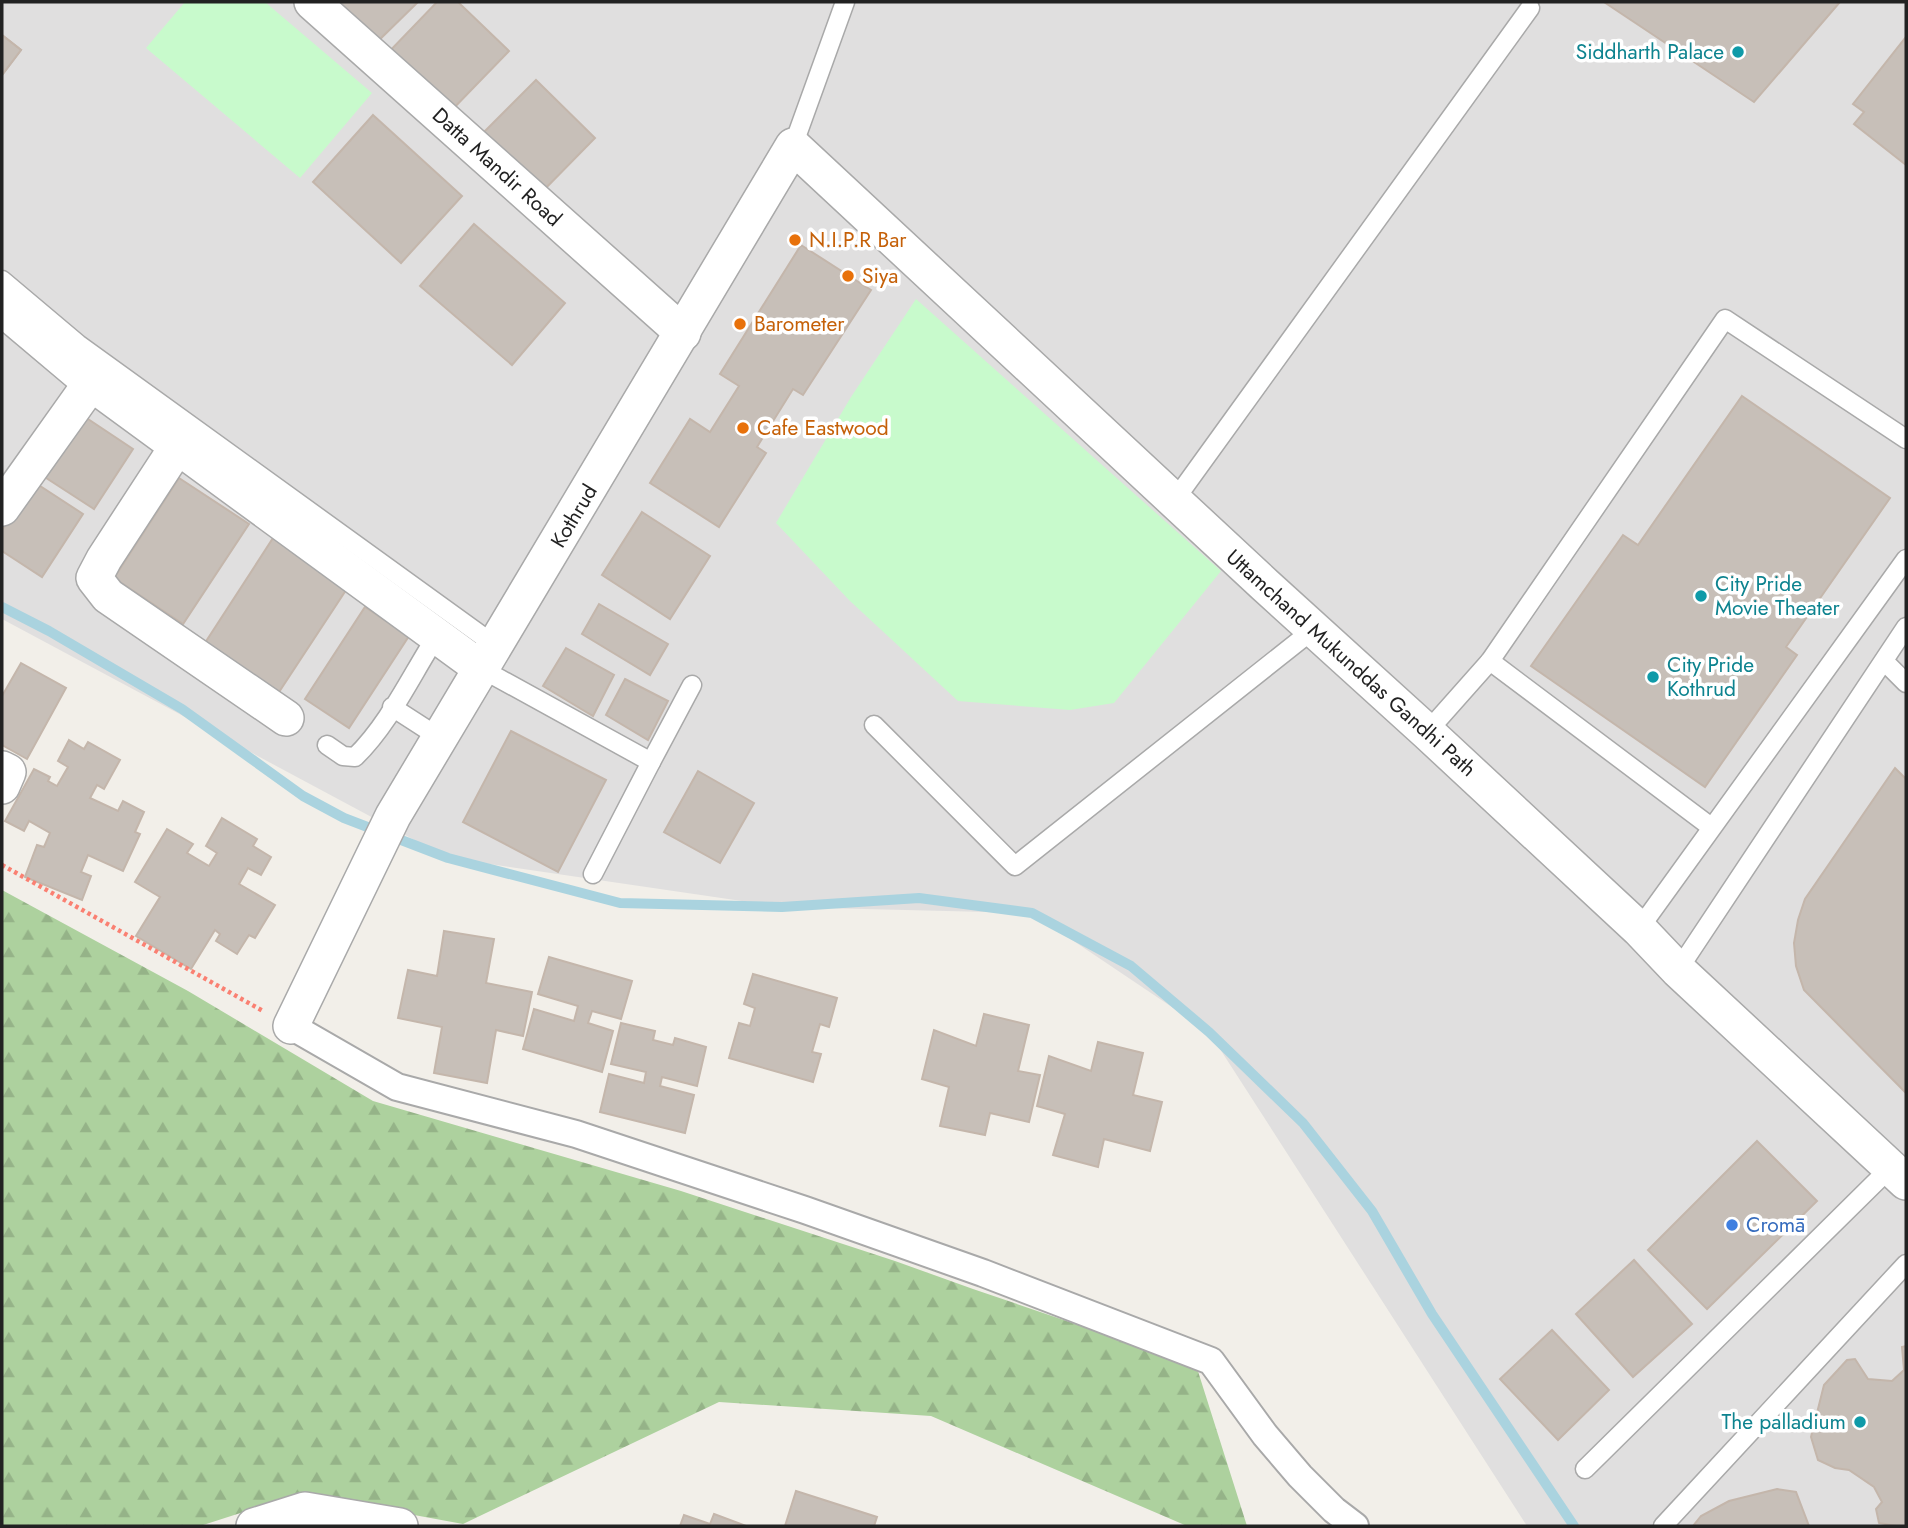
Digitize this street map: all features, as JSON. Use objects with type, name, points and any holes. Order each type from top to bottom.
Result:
[{"type":"street","name":"Datta Mandir Road","points":[[312,2],[683,333]]},
{"type":"street","name":"Kothrud","points":[[291,1026],[393,816],[793,146]]},
{"type":"street","name":"Uttamchand Mukunddas Gandhi Path","points":[[793,146],[1639,929],[1678,970],[1898,1175]]},
{"type":"street","points":[[2,308],[91,383],[436,637],[489,658]]},
{"type":"street","points":[[2,508],[91,383]]},
{"type":"street","points":[[177,446],[94,578],[108,596],[286,718]]},
{"type":"street","points":[[2,769],[8,772],[2,786]]},
{"type":"street","points":[[291,1026],[397,1087],[576,1134],[792,1206],[983,1273],[1211,1361],[1300,1476],[1334,1510],[1355,1526]]},
{"type":"street","points":[[254,1526],[305,1510],[400,1526]]},
{"type":"lane","name":"Kothrud","points":[[793,146],[845,2]]},
{"type":"lane","points":[[1174,501],[1530,8]]},
{"type":"lane","points":[[2,281],[78,345],[489,658],[650,762]]},
{"type":"lane","points":[[1427,732],[1490,661],[1726,319],[1906,439]]},
{"type":"lane","points":[[1639,929],[1906,559]]},
{"type":"lane","points":[[1678,970],[1906,627]]},
{"type":"lane","points":[[874,725],[1015,866],[1314,629]]},
{"type":"lane","points":[[327,744],[343,756],[355,757],[392,707],[436,637]]},
{"type":"lane","points":[[1490,661],[1711,827]]},
{"type":"lane","points":[[1884,661],[1906,683]]},
{"type":"lane","points":[[593,874],[692,685]]},
{"type":"lane","points":[[392,707],[440,738]]},
{"type":"lane","points":[[1585,1469],[1898,1175]]},
{"type":"lane","points":[[1663,1526],[1906,1264]]},
{"type":"path","points":[[2,865],[291,1026]]},
{"type":"shaded area","points":[[2,2],[1906,2],[1906,1526],[1527,1526],[1209,1032],[1032,913],[782,907],[448,858],[2,619]]},
{"type":"green space","points":[[185,2],[265,2],[372,93],[300,178],[146,48]]},
{"type":"green space","points":[[916,299],[1221,571],[1114,703],[1070,710],[958,701],[850,601],[776,523],[851,397]]},
{"type":"green space","points":[[2,890],[188,991],[373,1101],[681,1191],[895,1261],[1196,1365],[1247,1526],[1187,1526],[931,1416],[719,1402],[463,1524],[300,1494],[200,1526],[2,1526]]},
{"type":"building","points":[[328,2],[418,2],[372,47]]},
{"type":"building","points":[[437,2],[458,2],[509,51],[446,116],[384,57]]},
{"type":"building","name":"Siddharth Palace","points":[[1604,2],[1840,2],[1754,102]]},
{"type":"building","points":[[2,35],[21,50],[2,75]]},
{"type":"building","points":[[2,35],[21,50],[2,75]]},
{"type":"building","points":[[1906,37],[1906,165],[1854,124],[1864,112],[1853,104]]},
{"type":"building","points":[[536,80],[595,138],[535,199],[475,141]]},
{"type":"building","points":[[373,115],[462,196],[401,263],[313,182]]},
{"type":"building","points":[[474,224],[565,303],[512,365],[420,286]]},
{"type":"building","points":[[801,245],[871,290],[803,395],[793,389],[757,447],[766,453],[719,527],[650,483],[690,419],[710,432],[739,386],[720,374]]},
{"type":"building","name":"City Pride Movie Theater","points":[[1742,396],[1890,498],[1786,647],[1797,655],[1705,787],[1531,666],[1623,535],[1638,545]]},
{"type":"building","points":[[79,413],[133,449],[94,509],[40,474]]},
{"type":"building","points":[[179,478],[249,524],[183,624],[114,578]]},
{"type":"building","points":[[34,482],[83,514],[42,577],[2,551],[2,530]]},
{"type":"building","points":[[642,512],[710,556],[670,619],[602,575]]},
{"type":"building","points":[[275,535],[350,584],[277,695],[203,646]]},
{"type":"building","points":[[599,604],[668,644],[650,675],[582,634]]},
{"type":"building","points":[[365,607],[409,636],[349,728],[305,699]]},
{"type":"building","points":[[566,648],[614,675],[593,716],[543,686]]},
{"type":"building","points":[[21,663],[66,688],[27,759],[2,745],[2,696]]},
{"type":"building","points":[[625,679],[668,701],[648,740],[606,715]]},
{"type":"building","points":[[511,731],[606,780],[558,872],[463,822]]},
{"type":"building","points":[[69,740],[84,749],[88,742],[120,760],[104,789],[97,785],[90,798],[118,811],[123,801],[144,812],[135,832],[140,834],[123,871],[88,855],[81,872],[91,876],[82,900],[25,877],[37,845],[44,847],[50,833],[29,821],[24,831],[5,821],[34,769],[50,777],[48,781],[57,786],[68,767],[58,761]]},
{"type":"building","points":[[1895,768],[1906,779],[1906,1093],[1804,990],[1796,966],[1794,943],[1805,899]]},
{"type":"building","points":[[698,771],[754,803],[720,863],[664,832]]},
{"type":"building","points":[[222,818],[257,839],[253,846],[271,857],[261,875],[248,868],[239,884],[275,905],[255,938],[249,935],[237,954],[216,941],[220,934],[215,930],[191,969],[136,936],[160,897],[135,882],[167,829],[193,844],[187,853],[209,866],[217,853],[206,846]]},
{"type":"building","points":[[444,931],[494,939],[486,983],[532,992],[523,1036],[496,1030],[487,1083],[434,1073],[442,1027],[398,1018],[408,970],[437,976]]},
{"type":"building","points":[[549,957],[632,981],[621,1019],[592,1011],[588,1023],[613,1031],[602,1072],[523,1049],[534,1009],[574,1021],[578,1006],[538,994]]},
{"type":"building","points":[[753,974],[837,998],[829,1027],[820,1024],[812,1052],[821,1054],[813,1082],[729,1058],[739,1023],[750,1026],[755,1008],[744,1004]]},
{"type":"building","points":[[984,1014],[1029,1025],[1018,1071],[1040,1075],[1029,1122],[990,1113],[985,1135],[940,1126],[949,1087],[922,1079],[934,1030],[976,1046]]},
{"type":"building","points":[[621,1023],[655,1031],[653,1040],[673,1045],[675,1038],[706,1047],[697,1086],[662,1077],[660,1086],[694,1095],[685,1133],[600,1112],[609,1074],[644,1083],[646,1072],[611,1064]]},
{"type":"building","points":[[1098,1042],[1143,1053],[1133,1095],[1162,1102],[1150,1151],[1104,1139],[1098,1167],[1053,1155],[1065,1114],[1037,1106],[1049,1056],[1091,1071]]},
{"type":"building","name":"Cromā","points":[[1757,1141],[1817,1201],[1707,1309],[1648,1250]]},
{"type":"building","points":[[1634,1260],[1692,1324],[1633,1377],[1576,1314]]},
{"type":"building","points":[[1552,1330],[1609,1390],[1558,1440],[1500,1379]]},
{"type":"building","name":"The palladium","points":[[1906,1346],[1906,1526],[1896,1526],[1879,1523],[1876,1509],[1882,1502],[1874,1487],[1849,1470],[1835,1468],[1818,1460],[1811,1437],[1824,1385],[1847,1360],[1855,1359],[1868,1379],[1892,1381],[1904,1370],[1902,1347]]},
{"type":"building","points":[[1777,1489],[1796,1492],[1809,1526],[1693,1526],[1701,1516],[1729,1501]]},
{"type":"building","points":[[796,1491],[877,1517],[874,1526],[785,1526]]},
{"type":"building","points":[[714,1514],[746,1526],[680,1526],[684,1515],[710,1524]]},
{"type":"waterway","points":[[2,607],[49,631],[182,709],[303,796],[344,818],[448,858],[620,903],[782,907],[919,898],[1032,913],[1131,966],[1209,1032],[1303,1123],[1372,1211],[1432,1314],[1574,1526]]},
{"type":"place","name":"Siddharth Palace","points":[[1738,52]]},
{"type":"place","name":"N.I.P.R Bar","points":[[795,240]]},
{"type":"place","name":"Siya","points":[[848,276]]},
{"type":"place","name":"Barometer","points":[[740,324]]},
{"type":"place","name":"Cafe Eastwood","points":[[743,428]]},
{"type":"place","name":"City Pride Movie Theater","points":[[1701,596]]},
{"type":"place","name":"City Pride Kothrud","points":[[1653,677]]},
{"type":"place","name":"Cromā","points":[[1732,1225]]},
{"type":"place","name":"The palladium","points":[[1860,1422]]}]
